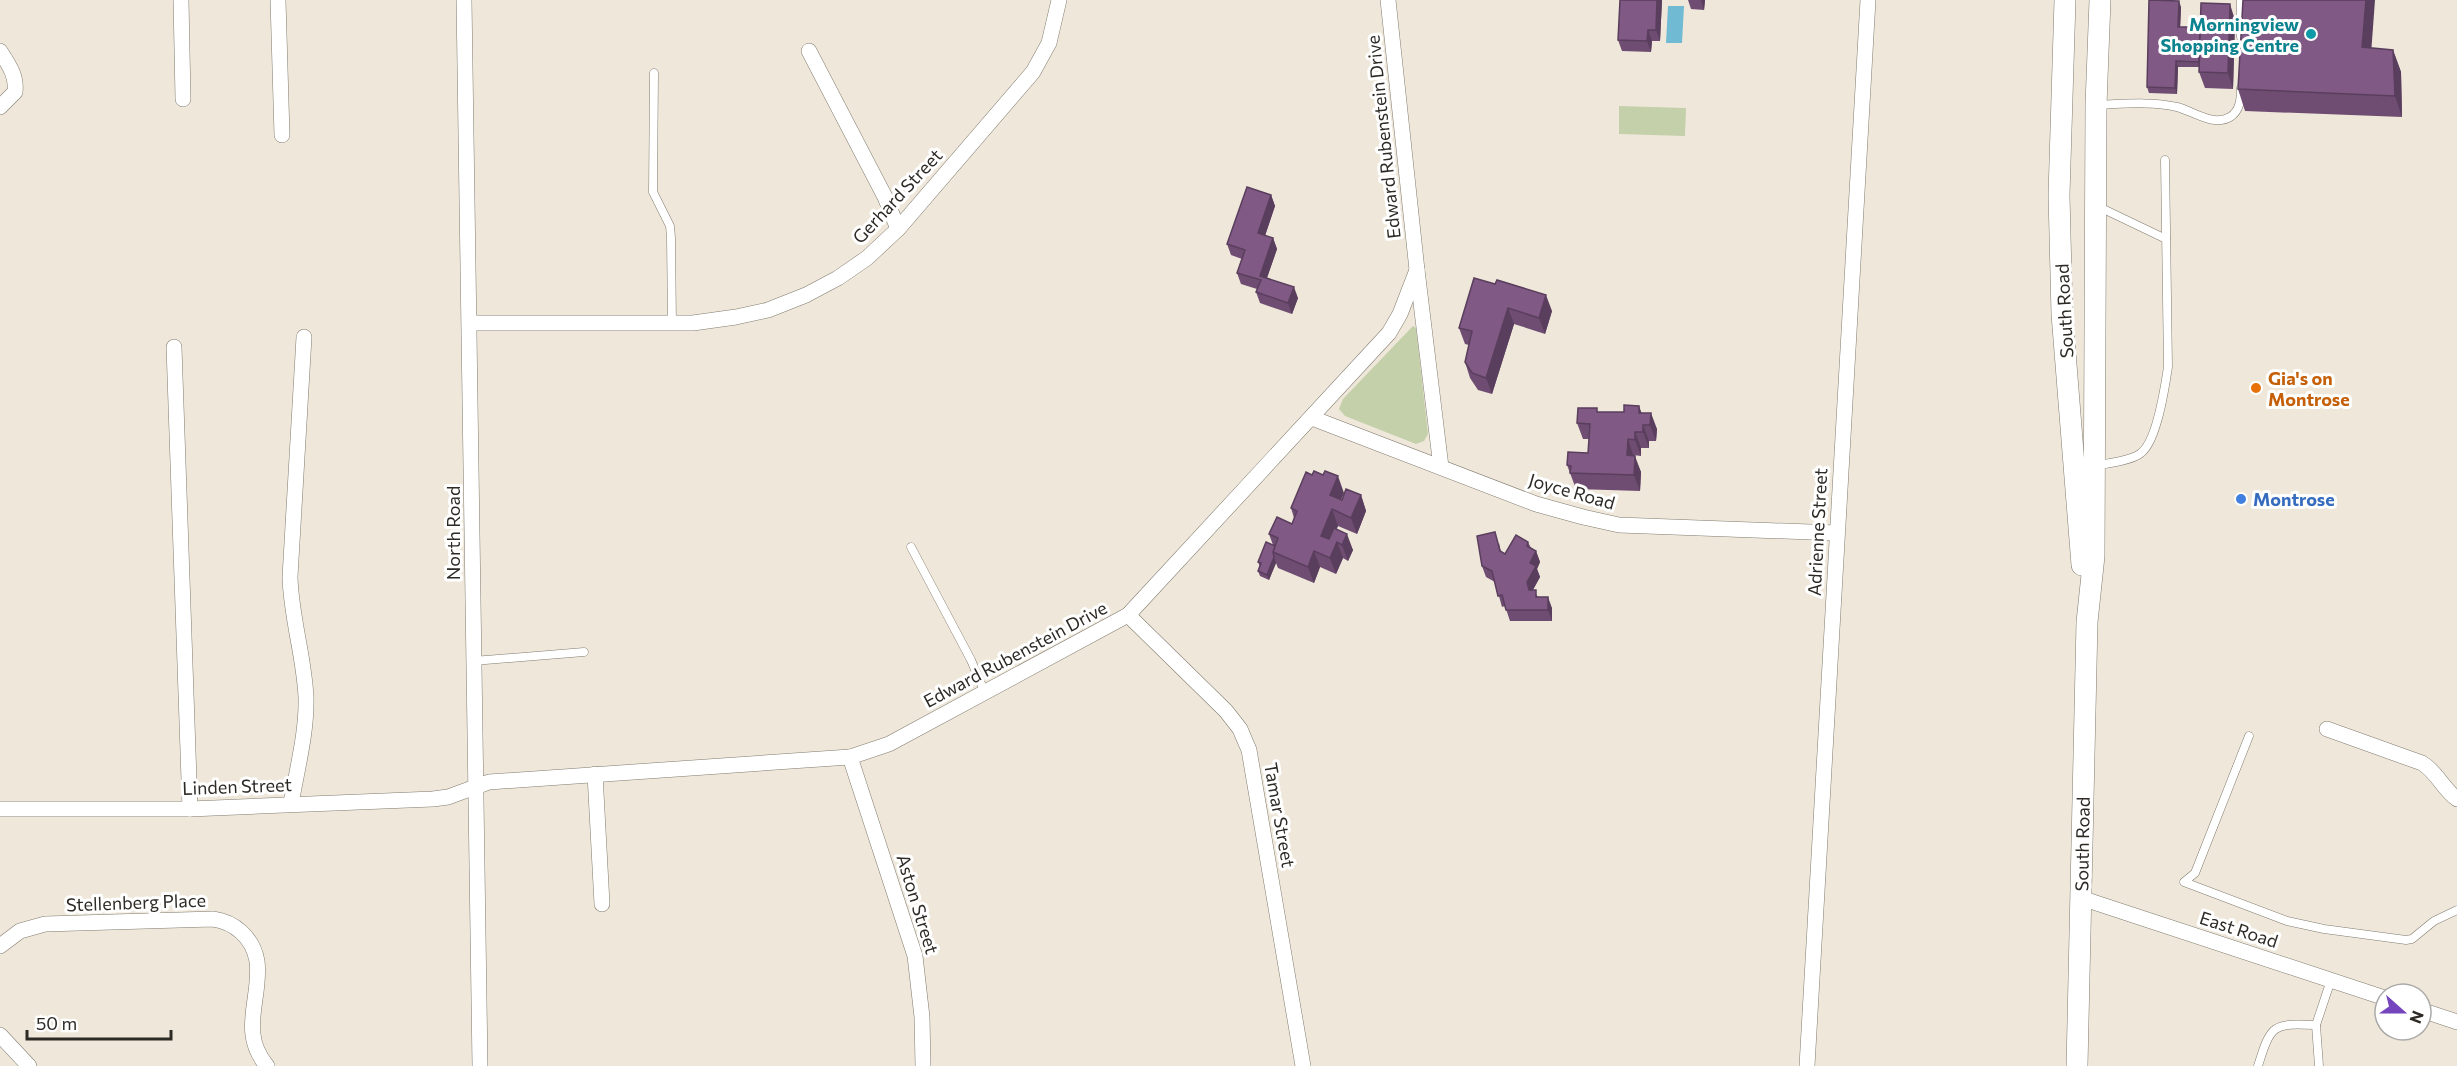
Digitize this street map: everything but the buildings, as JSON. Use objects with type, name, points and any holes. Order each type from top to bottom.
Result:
[{"type":"street","points":[[181,0],[183,99]]},
{"type":"street","points":[[278,0],[282,135]]},
{"type":"street","name":"North Road","points":[[464,0],[471,323],[474,786],[480,1066]]},
{"type":"street","name":"Gerhard Street","points":[[471,323],[672,323],[736,318],[768,310],[838,279],[867,258],[898,230],[1033,72],[1049,43],[1059,0]]},
{"type":"street","name":"Edward Rubenstein Drive","points":[[1388,0],[1441,467]]},
{"type":"street","name":"Adrienne Street","points":[[1807,1066],[1868,0]]},
{"type":"street","name":"South Road","points":[[2065,0],[2059,195],[2062,314],[2087,622]]},
{"type":"street","name":"South Road","points":[[2076,1066],[2087,622],[2094,556],[2096,105],[2100,0]]},
{"type":"street","points":[[0,51],[13,72],[16,82],[15,92],[0,107]]},
{"type":"street","points":[[809,51],[885,197],[898,230]]},
{"type":"street","name":"Edward Rubenstein Drive","points":[[474,786],[489,782],[595,774],[850,758],[889,744],[986,693],[1128,615],[1389,333],[1400,314],[1417,270]]},
{"type":"street","points":[[291,804],[303,736],[306,698],[290,596],[304,338]]},
{"type":"street","points":[[174,347],[190,808]]},
{"type":"street","name":"Joyce Road","points":[[1312,418],[1536,504],[1619,525],[1837,533]]},
{"type":"street","name":"Tamar Street","points":[[1128,615],[1226,711],[1240,729],[1250,750],[1303,1066]]},
{"type":"street","points":[[2327,729],[2422,763],[2457,799]]},
{"type":"street","name":"Aston Street","points":[[850,758],[915,956],[921,1007],[923,1066]]},
{"type":"street","points":[[595,774],[602,904]]},
{"type":"street","name":"Linden Street","points":[[0,809],[190,808],[433,799],[448,797],[474,786]]},
{"type":"street","name":"East Road","points":[[2081,898],[2373,994]]},
{"type":"street","name":"Stellenberg Place","points":[[0,946],[20,931],[45,924],[213,919],[229,922],[250,942],[257,962],[252,1030],[257,1052],[267,1066]]},
{"type":"street","points":[[2433,1014],[2457,1022]]},
{"type":"street","points":[[0,1035],[29,1066]]},
{"type":"lane","points":[[2241,0],[2241,51]]},
{"type":"lane","points":[[654,72],[653,192],[670,226],[672,238],[672,323]]},
{"type":"lane","points":[[2096,105],[2173,106],[2200,116],[2221,120],[2230,117],[2239,107],[2241,74]]},
{"type":"lane","points":[[2096,465],[2140,454],[2148,444],[2168,367],[2165,160]]},
{"type":"lane","points":[[2095,205],[2166,238]]},
{"type":"lane","points":[[911,547],[986,693]]},
{"type":"lane","points":[[473,661],[584,652]]},
{"type":"lane","points":[[2249,736],[2195,873],[2184,882],[2287,921],[2324,929],[2406,940],[2412,939],[2434,921],[2457,910]]},
{"type":"lane","points":[[2319,1066],[2316,1025],[2331,980]]},
{"type":"lane","points":[[2258,1066],[2265,1043],[2273,1030],[2286,1023],[2316,1025]]},
{"type":"green space","points":[[1619,106],[1686,108],[1685,136],[1619,134]]},
{"type":"green space","points":[[1413,326],[1416,328],[1428,434],[1424,441],[1416,444],[1345,416],[1339,409],[1343,399]]},
{"type":"water","points":[[1668,6],[1684,6],[1682,43],[1666,43]]},
{"type":"place","name":"Morningview Shopping Centre","points":[[2311,34]]},
{"type":"place","name":"Gia's on Montrose","points":[[2256,388]]},
{"type":"place","name":"Montrose","points":[[2241,499]]}]
